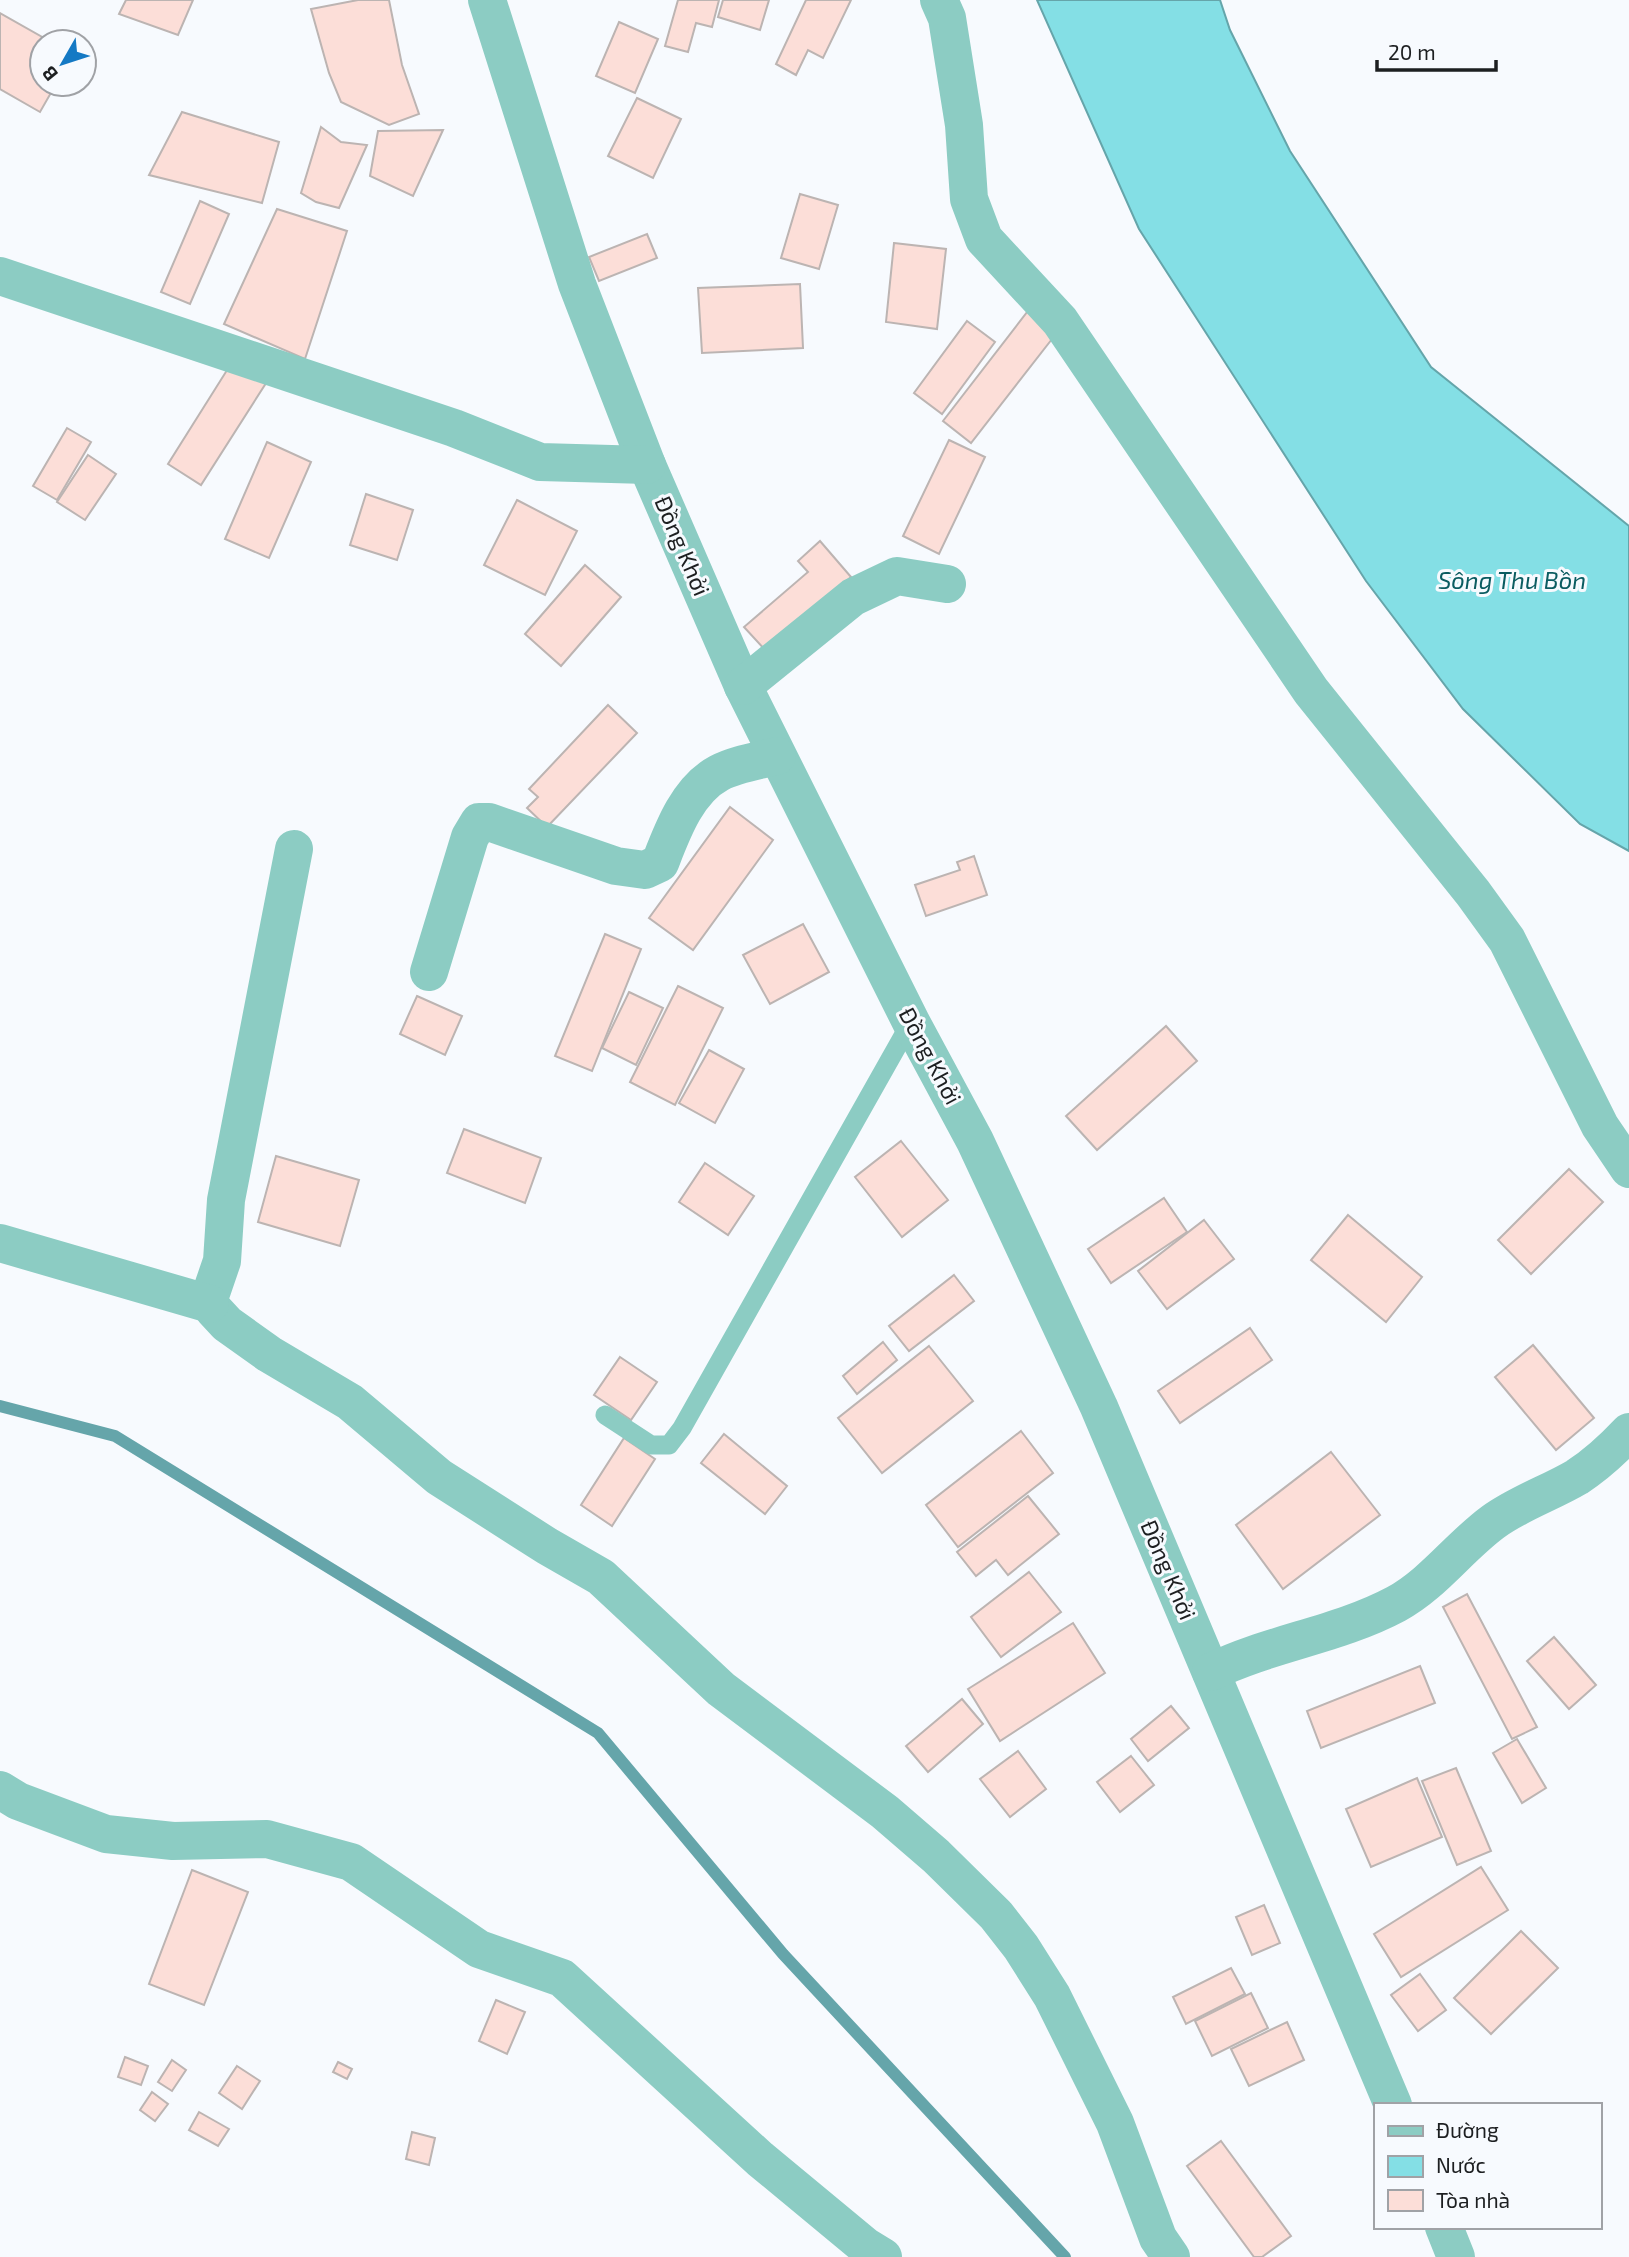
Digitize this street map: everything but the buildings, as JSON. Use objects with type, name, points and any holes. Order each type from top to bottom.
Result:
[{"type":"street","name":"Đồng Khởi","points":[[487,0],[577,284],[647,465],[743,687],[911,1022],[975,1141],[1099,1407],[1392,2103]]},
{"type":"street","points":[[939,0],[947,18],[964,125],[969,199],[984,239],[1060,321],[1311,691],[1473,893],[1507,940],[1600,1126],[1629,1169]]},
{"type":"street","points":[[0,276],[441,424],[540,462],[647,465]]},
{"type":"street","points":[[743,687],[853,597],[897,576],[947,584]]},
{"type":"street","points":[[429,972],[470,836],[479,822],[489,822],[616,866],[645,870],[660,863],[669,836],[688,804],[708,780],[735,767],[777,756]]},
{"type":"street","points":[[210,1304],[222,1261],[226,1200],[294,849]]},
{"type":"street","points":[[0,1243],[210,1304],[220,1318],[269,1354],[350,1402],[378,1423],[430,1471],[547,1546],[601,1577],[721,1689],[885,1812],[936,1856],[996,1915],[1021,1947],[1052,1996],[1115,2123],[1158,2238],[1171,2257]]},
{"type":"street","points":[[1211,1672],[1278,1645],[1361,1620],[1416,1592],[1493,1522],[1533,1497],[1576,1478],[1604,1458],[1629,1432]]},
{"type":"street","points":[[0,1790],[18,1801],[106,1834],[173,1841],[267,1839],[351,1862],[479,1949],[562,1978],[760,2159],[868,2253]]},
{"type":"street","points":[[1445,2229],[1456,2257]]},
{"type":"lane","points":[[605,1415],[651,1445],[668,1446],[682,1428],[911,1022]]},
{"type":"water","name":"Sông Thu Bồn","points":[[1037,0],[1220,0],[1230,30],[1290,151],[1431,367],[1629,526],[1629,851],[1580,824],[1463,709],[1366,581],[1139,229]]},
{"type":"waterway","points":[[0,1406],[115,1436],[598,1733],[783,1954],[1065,2257]]}]
